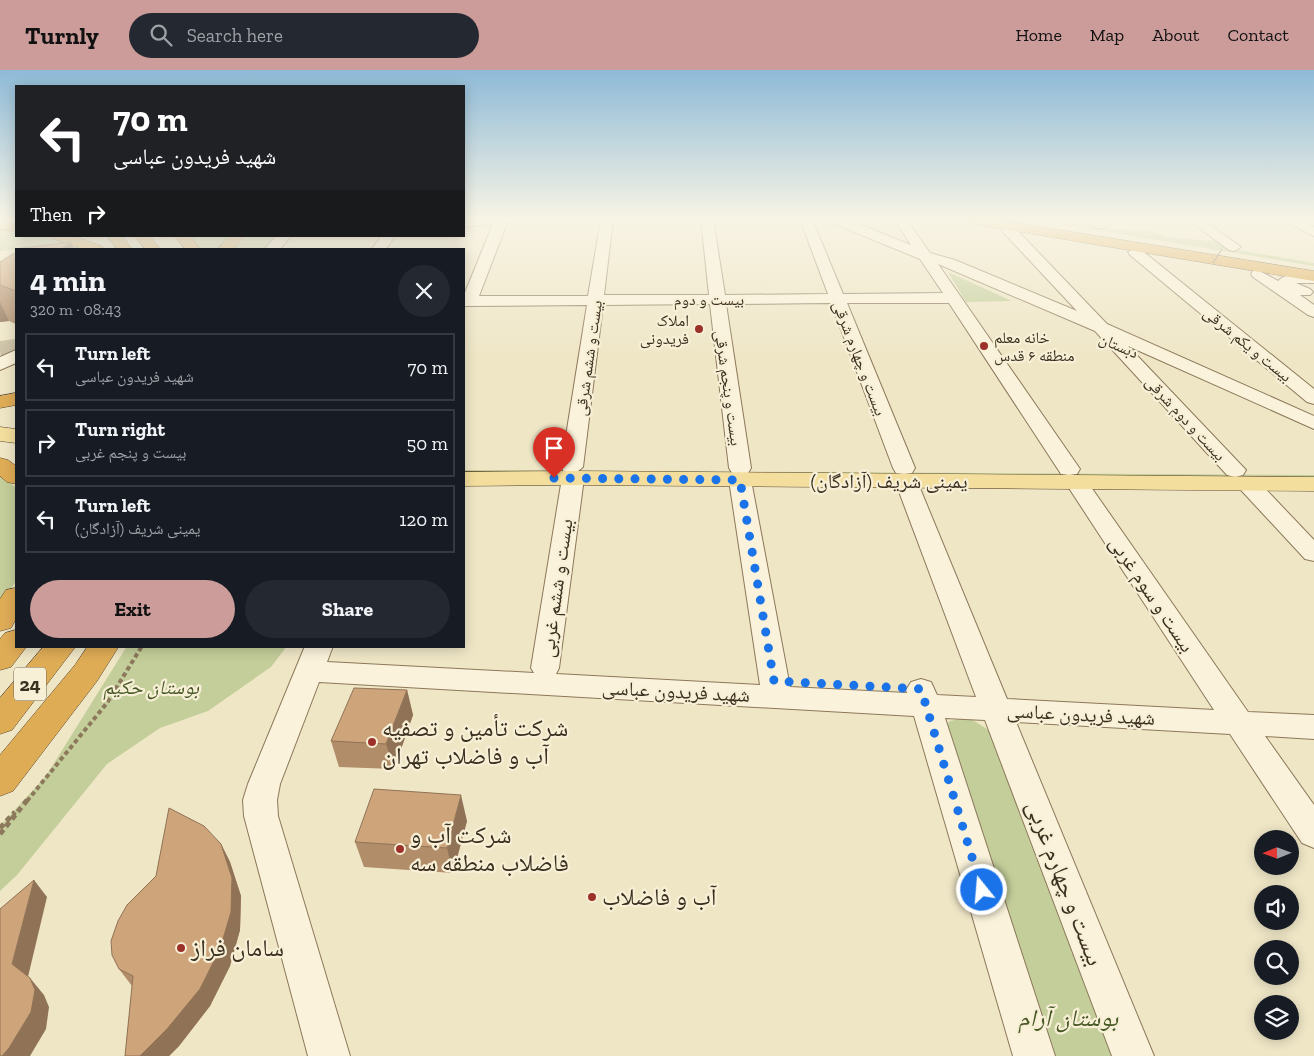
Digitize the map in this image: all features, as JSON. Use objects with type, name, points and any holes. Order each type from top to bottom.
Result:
[{"type":"highway","points":[[1238,265],[1314,278]]},
{"type":"highway","points":[[1293,265],[1314,268]]},
{"type":"highway","points":[[0,402],[15,398]]},
{"type":"highway","points":[[0,465],[15,476]]},
{"type":"highway","points":[[0,621],[15,598]]},
{"type":"highway","name":"24","points":[[0,659],[15,641]]},
{"type":"highway","name":"24","points":[[0,721],[59,648]]},
{"type":"highway","points":[[0,781],[86,673],[103,648]]},
{"type":"main road","points":[[0,420],[15,422]]},
{"type":"main road","points":[[0,434],[15,436]]},
{"type":"main road","name":"یمینی شریف (آزادگان)","points":[[465,466],[572,473],[1241,477],[1314,484]]},
{"type":"main road","name":"یمینی شریف (آزادگان)","points":[[1241,477],[1314,470]]},
{"type":"main road","name":"یمینی شریف (آزادگان)","points":[[465,479],[572,473]]},
{"type":"street","points":[[466,305],[484,265]]},
{"type":"street","name":"بیست و ششم شرقی","points":[[572,473],[601,265]]},
{"type":"street","name":"بیست و پنجم شرقی","points":[[713,265],[740,474],[776,689]]},
{"type":"street","name":"بیست و چهارم شرقی","points":[[824,265],[905,475]]},
{"type":"street","name":"بیست و سوم غربی","points":[[931,265],[1314,833]]},
{"type":"street","name":"دبستان","points":[[940,265],[1314,431]]},
{"type":"street","name":"دبستان","points":[[952,265],[1102,328],[1314,423]]},
{"type":"street","points":[[1044,265],[1102,328]]},
{"type":"street","name":"بیست و یکم شرقی","points":[[1150,265],[1314,398]]},
{"type":"street","points":[[1258,274],[1314,312]]},
{"type":"street","points":[[1314,278],[1291,279],[1285,283],[1314,295]]},
{"type":"street","points":[[1289,296],[1314,295]]},
{"type":"street","name":"بیست و دوم","points":[[466,305],[596,300],[954,298]]},
{"type":"street","points":[[1047,304],[1064,306],[1077,302]]},
{"type":"street","name":"بیست و دوم شرقی","points":[[1102,328],[1314,554]]},
{"type":"street","points":[[0,365],[15,356]]},
{"type":"street","points":[[1137,365],[1160,366],[1158,362]]},
{"type":"street","name":"بیست و ششم غربی","points":[[544,668],[572,473]]},
{"type":"street","name":"بیست و چهارم غربی","points":[[905,475],[1134,1056]]},
{"type":"street","points":[[314,658],[264,784],[260,800],[261,816],[329,1056]]},
{"type":"street","name":"شهید فریدون عباسی","points":[[314,658],[544,668],[602,679]]},
{"type":"street","name":"شهید فریدون عباسی","points":[[314,658],[602,679],[1234,714],[1314,710]]},
{"type":"street","points":[[923,697],[1034,1056]]},
{"type":"street","name":"شهید فریدون عباسی","points":[[1234,714],[1314,727]]},
{"type":"path","points":[[0,828],[107,703],[141,648]]},
{"type":"path","points":[[0,834],[34,790]]},
{"type":"green space","points":[[948,272],[1012,301],[966,302]]},
{"type":"green space","points":[[465,470],[1314,475],[1314,479],[465,476]]},
{"type":"green space","points":[[0,474],[15,487],[15,582],[0,605]]},
{"type":"green space","name":"بوستان حکیم","points":[[126,648],[285,648],[271,667],[208,711],[160,728],[107,764],[17,875],[0,891],[0,826],[46,776]]},
{"type":"green space","name":"بوستان آرام","points":[[971,719],[990,731],[1120,1056],[1043,1056],[943,729],[950,721]]},
{"type":"building","points":[[0,265],[15,265],[15,291],[0,285]]},
{"type":"building","points":[[354,688],[407,690],[386,744],[331,741]]},
{"type":"building","points":[[374,789],[461,795],[447,848],[355,842]]},
{"type":"building","name":"سامان فراز","points":[[169,808],[204,826],[221,844],[232,878],[231,912],[220,949],[200,989],[167,1029],[140,1056],[125,1056],[133,976],[119,969],[112,955],[111,941],[118,921],[127,905],[156,876]]},
{"type":"building","points":[[34,880],[12,964],[30,978],[35,990],[31,1012],[9,1048],[0,1056],[0,909]]},
{"type":"tunnel","points":[[0,350],[15,348]]},
{"type":"place","name":"املاک فریدونی","points":[[699,329]]},
{"type":"place","name":"خانه معلم منطقه ۶ قدس","points":[[984,346]]},
{"type":"place","name":"شركت تأمين و تصفيه آب و فاضلاب تهران","points":[[372,742]]},
{"type":"place","name":"شرکت آب و فاضلاب منطقه سه","points":[[400,849]]},
{"type":"place","name":"آب و فاضلاب","points":[[592,897]]},
{"type":"place","name":"سامان فراز","points":[[181,948]]},
{"type":"route","points":[[554,478],[740,480],[774,681],[921,689],[982,890]]}]
